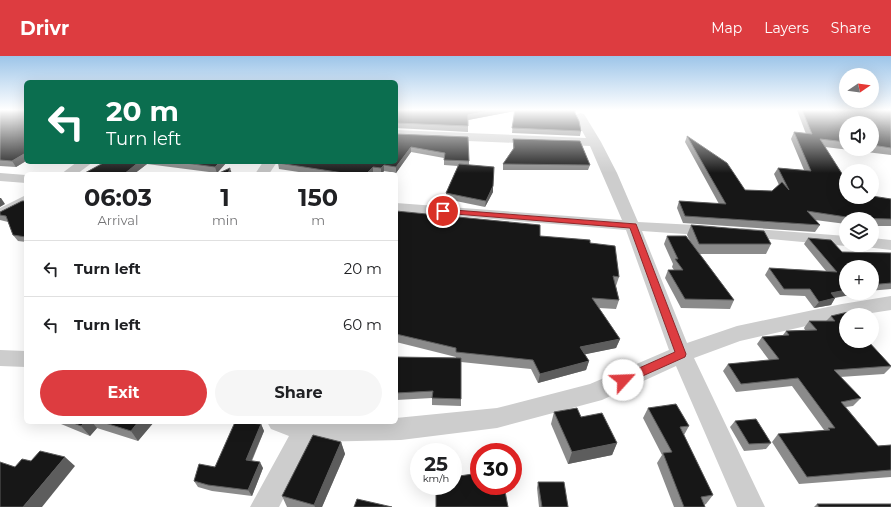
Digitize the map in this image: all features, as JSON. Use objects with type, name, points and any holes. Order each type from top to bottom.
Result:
[{"type":"street","points":[[589,131],[633,226],[681,354],[751,507]]},
{"type":"street","points":[[398,134],[595,142]]},
{"type":"street","points":[[71,172],[83,164]]},
{"type":"street","points":[[0,177],[24,179]]},
{"type":"street","points":[[0,214],[24,200]]},
{"type":"street","points":[[398,207],[839,241]]},
{"type":"street","points":[[879,244],[891,245]]},
{"type":"street","points":[[285,424],[304,431],[401,429],[497,418],[594,393],[681,354],[737,334],[842,311],[891,304]]},
{"type":"street","points":[[0,358],[24,359]]},
{"type":"street","points":[[264,507],[304,431]]},
{"type":"building","points":[[0,131],[24,131],[24,154],[12,161],[0,160]]},
{"type":"building","points":[[811,131],[839,131],[839,141],[820,139],[839,169],[839,204],[879,204],[879,197],[891,199],[891,219],[879,219],[879,212],[839,212],[839,216],[807,211],[820,225],[685,216],[679,201],[726,204],[687,136],[727,163],[745,190],[772,191],[782,182],[789,190],[778,168],[811,171],[794,132],[812,134]]},
{"type":"building","points":[[879,131],[891,131],[891,148],[879,146]]},
{"type":"building","points":[[398,134],[468,137],[469,161],[444,160],[445,153],[411,147],[396,167],[384,165],[381,168],[373,167],[368,172],[337,172],[285,164],[398,164]]},
{"type":"building","points":[[513,139],[580,141],[590,165],[503,164],[514,148]]},
{"type":"building","points":[[101,164],[136,164],[126,172],[87,172]]},
{"type":"building","points":[[193,164],[218,164],[215,167]]},
{"type":"building","points":[[459,164],[494,167],[493,186],[486,201],[446,193]]},
{"type":"building","points":[[230,168],[229,172],[221,172]]},
{"type":"building","points":[[24,201],[24,237],[13,235],[6,216],[0,215],[0,212]]},
{"type":"building","points":[[398,211],[540,225],[540,236],[590,240],[590,243],[615,246],[619,277],[613,276],[619,300],[592,298],[620,339],[580,347],[589,361],[540,374],[533,360],[456,352],[456,348],[398,334]]},
{"type":"building","points":[[691,225],[764,231],[771,244],[699,244]]},
{"type":"building","points":[[667,236],[686,236],[734,300],[685,299],[668,270],[683,270],[675,259],[678,259]]},
{"type":"building","points":[[808,238],[831,240],[839,249],[839,252],[891,253],[891,283],[879,284],[879,260],[839,260],[839,291],[831,293],[835,298],[819,302],[810,289],[784,289],[769,268],[837,272]]},
{"type":"building","points":[[839,314],[839,348],[874,348],[891,366],[834,370],[861,398],[841,402],[878,446],[891,445],[891,470],[807,477],[778,434],[830,430],[828,428],[835,428],[798,378],[741,384],[728,364],[779,359],[762,337],[789,335],[786,331],[817,330],[809,321],[835,321],[831,316]]},
{"type":"building","points":[[398,357],[461,358],[461,399],[432,398],[433,391],[398,393]]},
{"type":"building","points":[[676,404],[689,426],[680,427],[713,495],[701,497],[705,507],[684,507],[663,453],[672,452],[648,408]]},
{"type":"building","points":[[577,408],[581,417],[602,413],[617,443],[572,452],[554,412]]},
{"type":"building","points":[[756,419],[771,443],[749,444],[735,421]]},
{"type":"building","points":[[108,424],[136,424],[131,431]]},
{"type":"building","points":[[234,424],[261,424],[246,460],[260,462],[248,490],[208,485],[194,481],[199,464],[215,467]]},
{"type":"building","points":[[313,435],[341,442],[314,505],[282,496]]},
{"type":"building","points":[[40,451],[65,457],[23,507],[0,507],[0,462],[15,467],[22,459],[31,461]]},
{"type":"building","points":[[470,474],[470,495],[506,495],[508,507],[436,507],[436,495],[462,495],[462,476]]},
{"type":"building","points":[[538,482],[564,482],[568,507],[542,507]]},
{"type":"building","points":[[357,499],[392,507],[354,507]]},
{"type":"building","points":[[817,504],[891,504],[891,507],[819,507]]},
{"type":"route","points":[[443,211],[633,226],[681,354],[623,380]]}]
